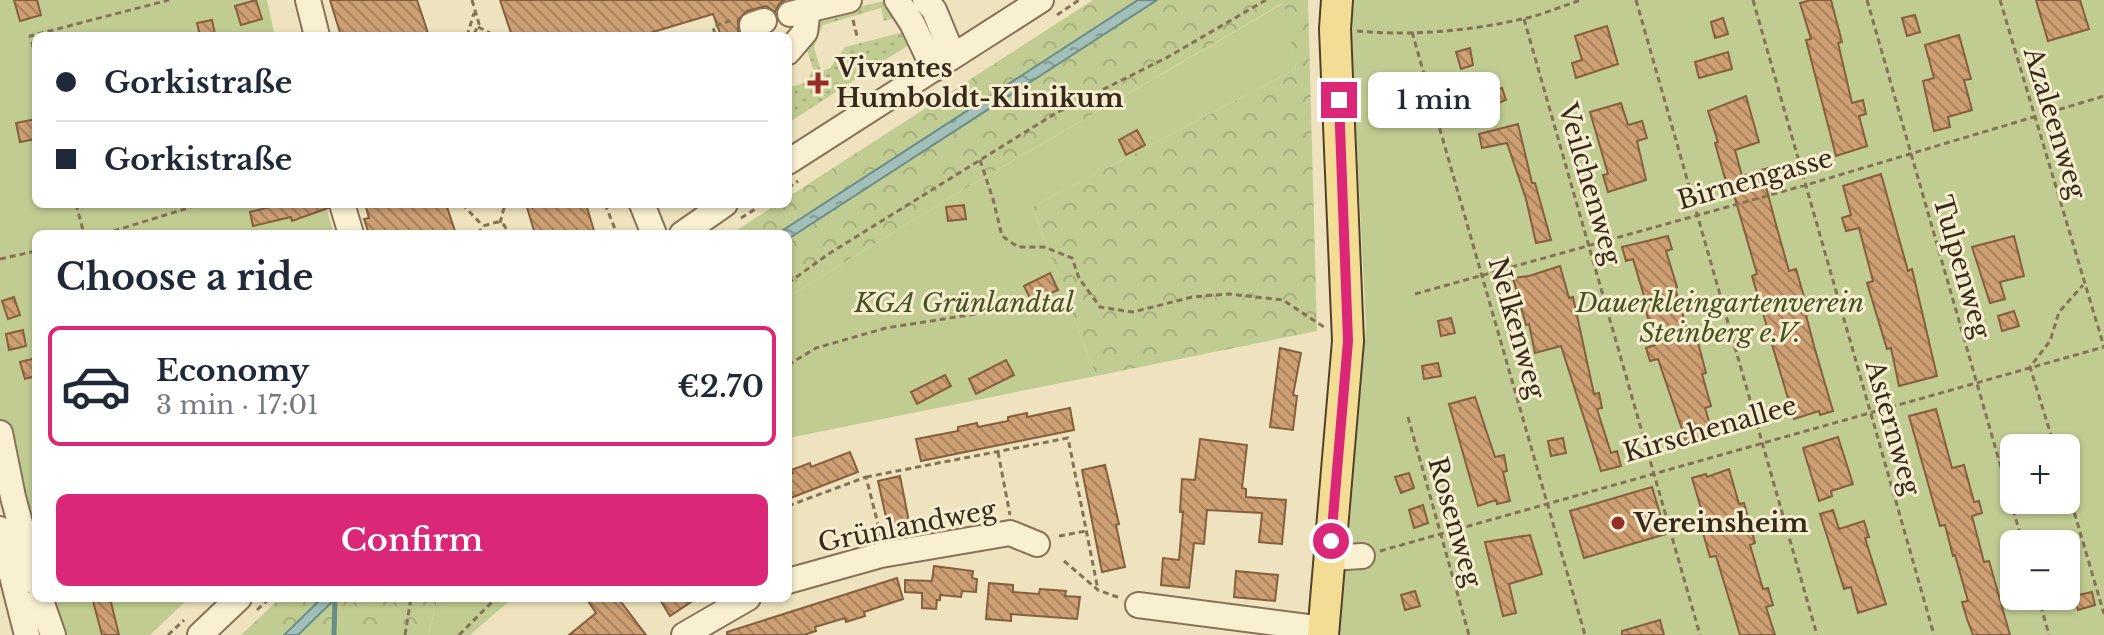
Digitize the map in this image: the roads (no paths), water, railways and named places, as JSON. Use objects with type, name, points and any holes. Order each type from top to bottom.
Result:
[{"type":"main road","points":[[1323,632],[1348,341],[1336,14]]},
{"type":"street","points":[[308,0],[316,32]]},
{"type":"street","points":[[897,0],[944,62]]},
{"type":"street","points":[[792,159],[1032,2]]},
{"type":"street","points":[[931,3],[944,62]]},
{"type":"street","points":[[792,47],[805,32],[799,12],[851,8]]},
{"type":"street","points":[[343,208],[350,230]]},
{"type":"street","points":[[644,208],[652,230]]},
{"type":"street","points":[[688,230],[719,208]]},
{"type":"street","points":[[0,433],[32,567]]},
{"type":"street","points":[[0,529],[27,635]]},
{"type":"street","name":"Grünlandweg","points":[[792,580],[881,555],[1010,533],[1048,540]]},
{"type":"street","points":[[1330,558],[1362,556]]},
{"type":"street","points":[[41,602],[53,635]]},
{"type":"street","points":[[200,635],[235,602]]},
{"type":"street","points":[[684,635],[741,602]]},
{"type":"street","points":[[1138,605],[1323,632]]},
{"type":"water","points":[[1138,0],[1157,0],[792,236],[792,230],[783,230]]},
{"type":"water","points":[[318,602],[332,602],[298,635],[284,635]]},
{"type":"waterway","points":[[334,635],[335,602]]},
{"type":"place","name":"Vivantes Humboldt-Klinikum","points":[[818,83]]},
{"type":"place","name":"Vereinsheim","points":[[1618,523]]},
{"type":"park label","name":"KGA Grünlandtal","points":[[964,303]]},
{"type":"park label","name":"Dauerkleingartenverein Steinberg e.V.","points":[[1720,318]]}]
